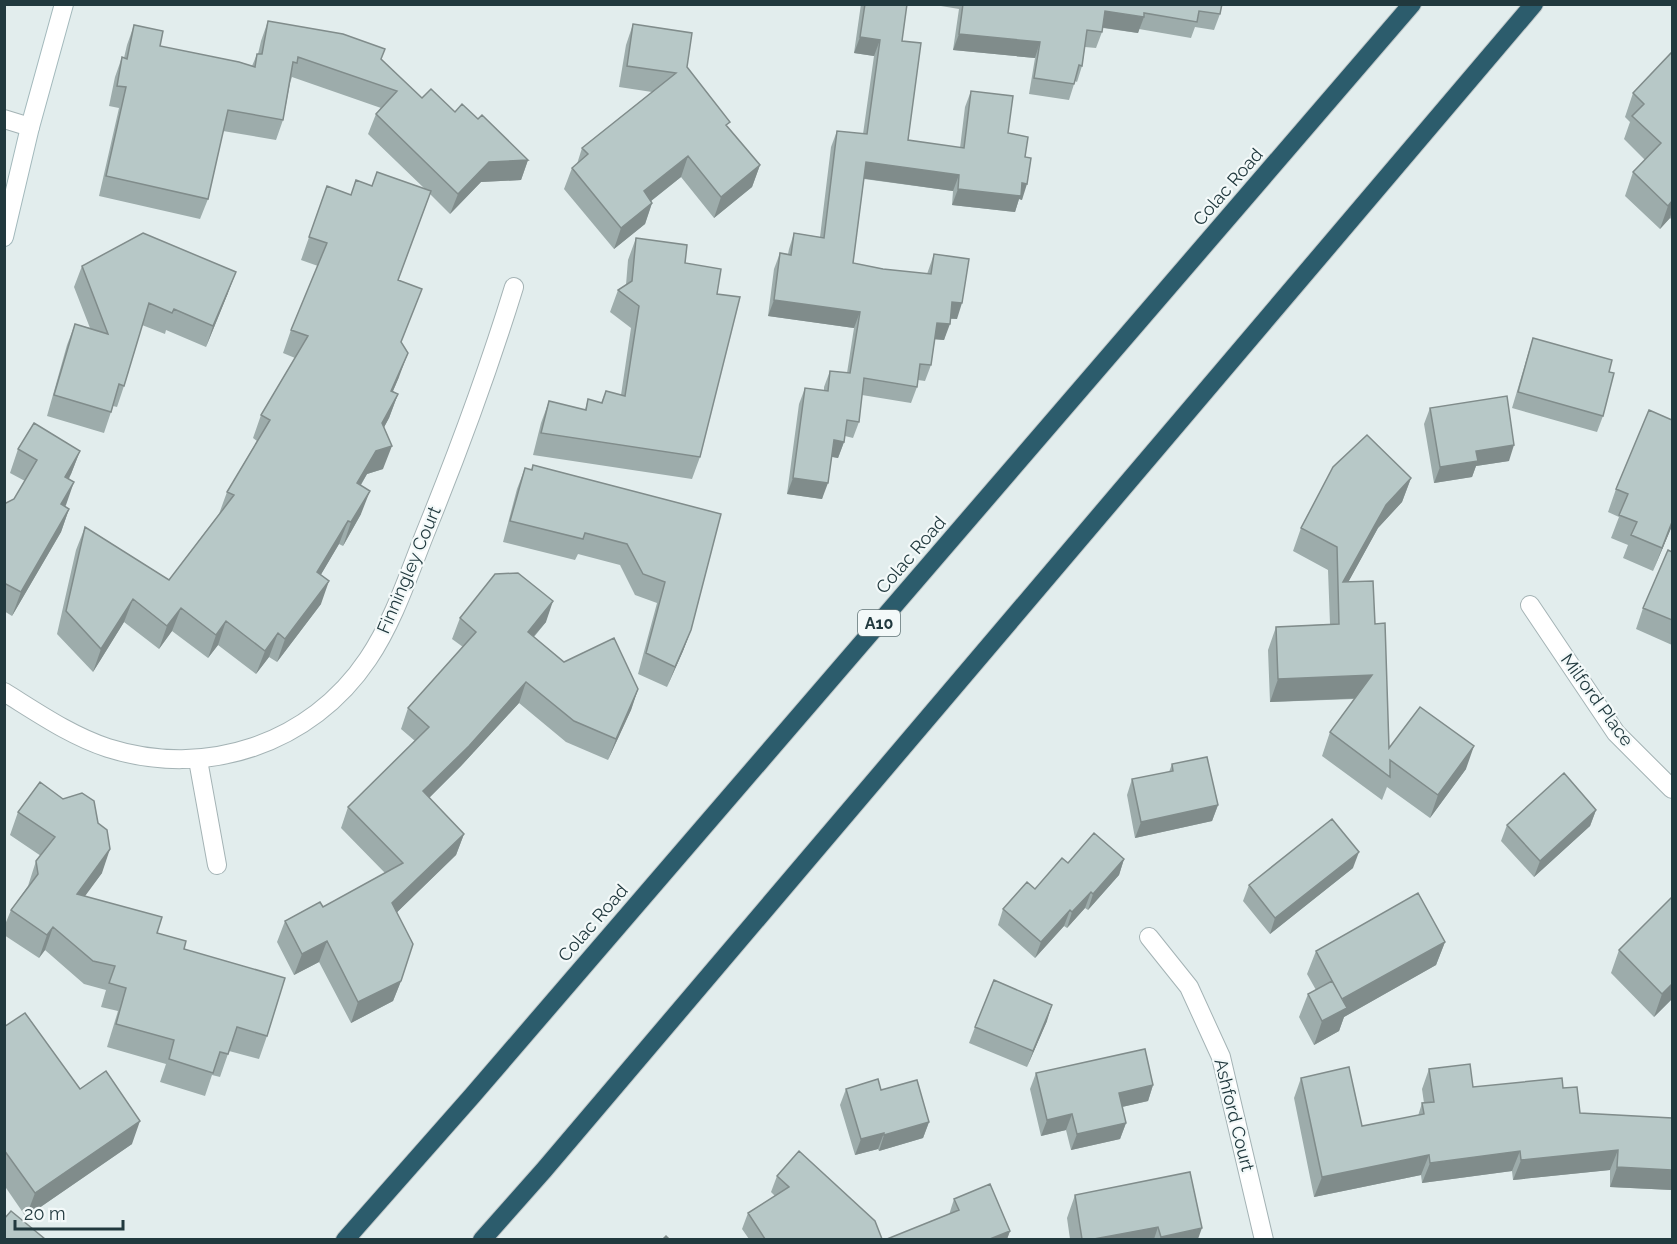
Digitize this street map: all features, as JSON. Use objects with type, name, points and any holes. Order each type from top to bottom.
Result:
[{"type":"highway","name":"Colac Road","points":[[345,1239],[480,1087],[1412,4]]},
{"type":"highway","points":[[482,1239],[552,1160],[1534,4]]},
{"type":"street","points":[[4,237],[30,127],[64,4]]},
{"type":"street","points":[[4,119],[30,127]]},
{"type":"street","name":"Finningley Court","points":[[4,692],[74,734],[108,748],[155,758],[198,760],[239,751],[298,727],[314,716],[344,690],[368,659],[385,630],[448,477],[496,348],[514,287]]},
{"type":"street","name":"Milford Place","points":[[1530,605],[1616,733],[1672,789]]},
{"type":"street","points":[[198,760],[217,865]]},
{"type":"street","name":"Ashford Court","points":[[1149,937],[1189,987],[1221,1057],[1264,1239]]},
{"type":"building","points":[[865,4],[907,4],[902,41],[921,43],[908,140],[964,148],[971,91],[1013,96],[1008,133],[1028,137],[1025,157],[1031,158],[1027,184],[1022,183],[1021,196],[958,189],[959,175],[866,162],[853,263],[931,274],[934,254],[969,259],[962,303],[952,302],[950,324],[937,323],[931,365],[920,364],[917,387],[864,378],[859,422],[847,420],[844,442],[834,440],[828,483],[793,478],[805,388],[828,391],[830,371],[850,373],[860,312],[774,300],[780,253],[791,255],[794,233],[824,238],[837,131],[867,134],[880,40],[860,37]]},
{"type":"building","points":[[963,4],[1222,4],[1220,14],[1199,11],[1197,22],[1144,13],[1144,17],[1105,11],[1102,32],[1087,30],[1082,66],[1079,65],[1074,84],[1034,78],[1040,42],[959,34]]},
{"type":"building","points":[[268,21],[343,34],[385,49],[381,59],[422,98],[431,89],[455,112],[462,104],[478,119],[482,115],[528,160],[489,162],[458,194],[376,114],[397,91],[298,57],[297,63],[293,62],[283,120],[228,110],[208,199],[106,176],[126,87],[117,86],[122,57],[127,59],[134,25],[163,31],[160,46],[255,67],[257,54],[262,54]]},
{"type":"building","points":[[633,24],[692,33],[687,67],[730,122],[726,125],[760,165],[721,197],[688,156],[644,191],[652,203],[621,228],[572,168],[588,154],[582,148],[676,73],[627,66]]},
{"type":"building","points":[[1672,52],[1672,201],[1668,206],[1633,172],[1661,143],[1632,116],[1644,104],[1633,93]]},
{"type":"building","points":[[377,172],[431,191],[398,280],[422,289],[401,342],[408,353],[391,391],[398,394],[382,423],[392,446],[376,451],[357,483],[370,491],[351,522],[348,521],[317,572],[329,581],[285,639],[278,633],[265,651],[226,621],[216,635],[181,608],[167,626],[133,599],[101,649],[66,611],[85,527],[169,580],[234,495],[227,492],[270,420],[261,415],[308,336],[291,330],[327,243],[309,237],[327,186],[351,195],[356,180],[372,186]]},
{"type":"building","points":[[143,233],[236,272],[213,326],[174,309],[172,313],[149,303],[124,386],[119,384],[111,412],[54,395],[75,324],[108,334],[82,266]]},
{"type":"building","points":[[636,238],[687,245],[685,263],[721,269],[717,294],[740,297],[700,457],[541,433],[549,401],[586,410],[588,399],[602,403],[606,391],[625,396],[639,306],[618,290],[632,281]]},
{"type":"building","points":[[1533,338],[1612,360],[1609,372],[1614,373],[1603,416],[1518,392]]},
{"type":"building","points":[[1507,396],[1514,445],[1476,451],[1478,461],[1440,467],[1430,408]]},
{"type":"building","points":[[1649,410],[1672,420],[1672,522],[1662,548],[1631,535],[1637,522],[1619,515],[1628,494],[1616,489]]},
{"type":"building","points":[[34,423],[80,451],[65,477],[74,482],[61,504],[69,509],[21,592],[4,583],[4,504],[14,499],[37,460],[18,449]]},
{"type":"building","points":[[1367,435],[1411,478],[1386,505],[1343,582],[1373,581],[1375,624],[1385,623],[1389,748],[1420,707],[1474,746],[1438,795],[1390,760],[1390,777],[1330,732],[1372,675],[1278,679],[1276,627],[1339,624],[1337,547],[1301,528],[1333,467]]},
{"type":"building","points":[[533,465],[721,514],[691,630],[675,667],[646,653],[665,582],[643,574],[627,544],[585,533],[583,539],[510,521],[525,468],[532,470]]},
{"type":"building","points":[[1668,550],[1672,552],[1672,620],[1643,608]]},
{"type":"building","points":[[518,573],[553,601],[528,632],[564,662],[614,638],[638,689],[616,739],[574,721],[526,682],[469,746],[423,791],[464,834],[392,903],[413,944],[401,981],[358,1002],[327,941],[302,954],[285,921],[320,902],[323,907],[403,863],[348,807],[429,727],[408,708],[476,632],[460,618],[495,574]]},
{"type":"building","points":[[1207,757],[1218,805],[1141,822],[1132,779],[1173,771],[1172,764]]},
{"type":"building","points":[[1564,773],[1596,810],[1540,861],[1507,825]]},
{"type":"building","points":[[40,782],[63,799],[82,793],[94,801],[98,823],[107,830],[110,849],[77,894],[162,917],[157,933],[186,941],[184,949],[285,978],[267,1036],[237,1027],[228,1054],[220,1052],[213,1073],[169,1059],[174,1040],[116,1024],[126,988],[109,983],[115,966],[93,961],[53,927],[47,935],[11,910],[38,874],[36,861],[55,837],[18,812]]},
{"type":"building","points":[[1332,819],[1359,852],[1275,918],[1249,885]]},
{"type":"building","points":[[1094,833],[1124,859],[1093,894],[1091,892],[1072,912],[1070,910],[1041,942],[1003,909],[1027,882],[1035,889],[1062,858],[1068,863]]},
{"type":"building","points":[[1418,893],[1445,942],[1342,999],[1316,951]]},
{"type":"building","points":[[1672,897],[1672,984],[1662,994],[1619,950]]},
{"type":"building","points":[[994,980],[1052,1005],[1033,1051],[975,1027]]},
{"type":"building","points":[[1332,981],[1347,1008],[1322,1021],[1308,994]]},
{"type":"building","points":[[25,1013],[80,1089],[106,1071],[140,1121],[35,1193],[4,1150],[4,1027]]},
{"type":"building","points":[[1145,1049],[1153,1085],[1119,1093],[1126,1123],[1077,1134],[1072,1114],[1047,1120],[1036,1073]]},
{"type":"building","points":[[1470,1064],[1473,1087],[1562,1078],[1563,1088],[1577,1087],[1580,1113],[1672,1118],[1672,1170],[1617,1167],[1618,1150],[1521,1160],[1520,1151],[1430,1163],[1429,1155],[1322,1177],[1301,1078],[1349,1067],[1362,1126],[1424,1114],[1422,1103],[1434,1102],[1429,1069]]},
{"type":"building","points":[[878,1079],[881,1090],[917,1080],[929,1122],[861,1139],[846,1089]]},
{"type":"building","points":[[799,1151],[875,1221],[882,1239],[765,1239],[748,1213],[789,1187],[777,1176]]},
{"type":"building","points":[[1190,1172],[1202,1228],[1161,1237],[1158,1227],[1094,1239],[1082,1239],[1075,1195]]},
{"type":"building","points":[[990,1184],[1010,1231],[990,1239],[887,1239],[959,1210],[954,1199]]},
{"type":"building","points":[[11,1211],[45,1239],[4,1239],[4,1219]]}]
